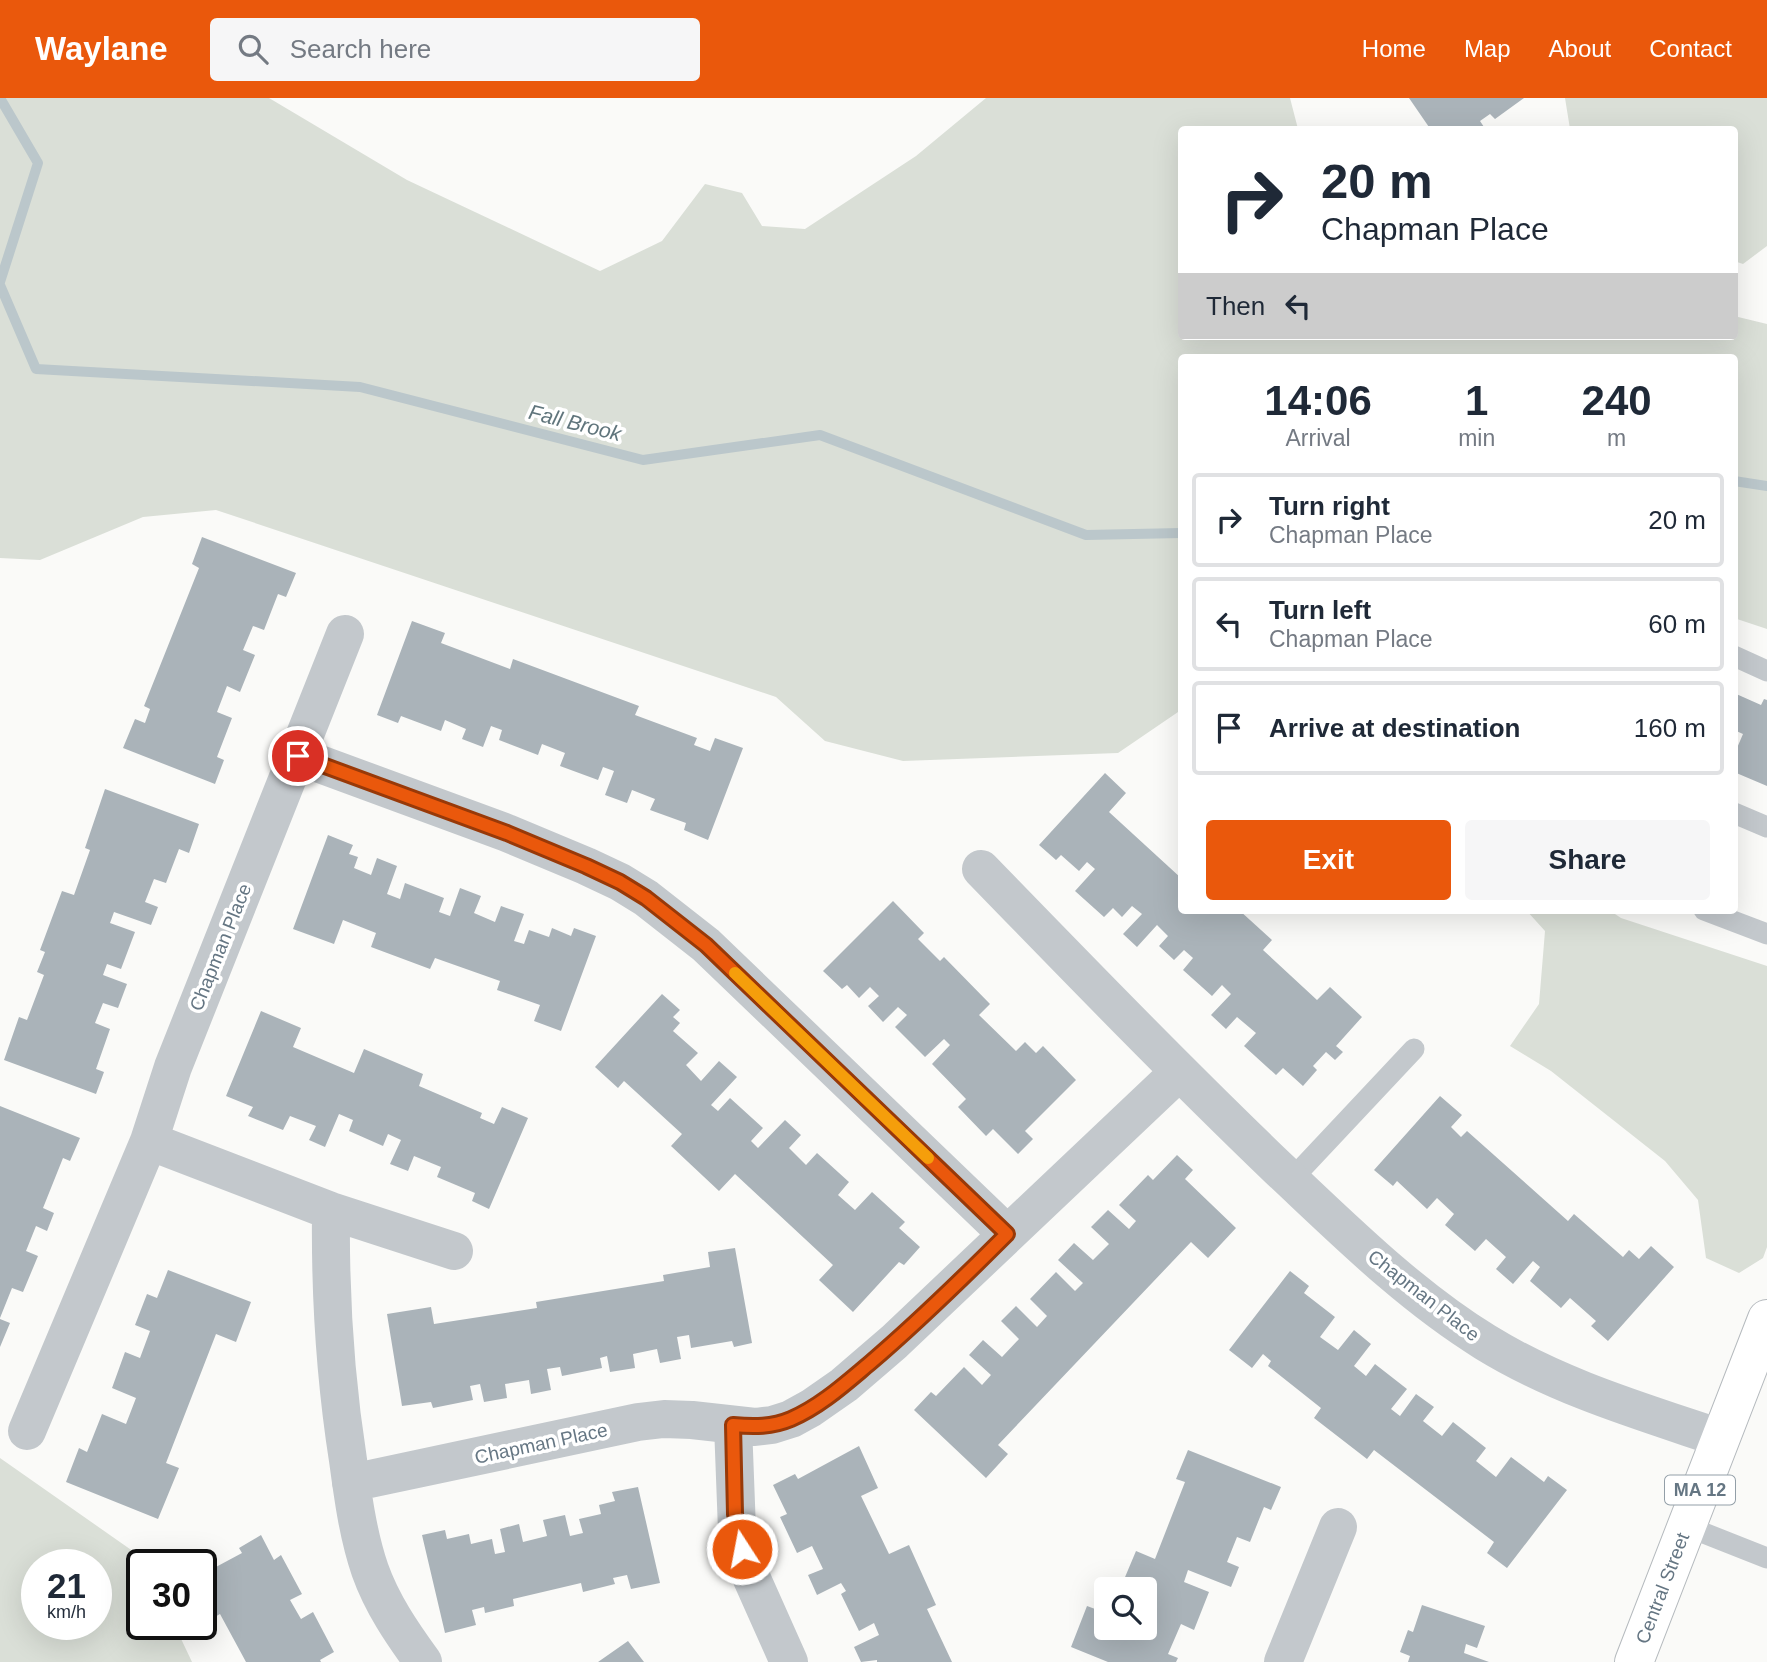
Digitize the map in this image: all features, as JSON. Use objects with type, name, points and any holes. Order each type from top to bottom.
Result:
[{"type":"main road","name":"Central Street","points":[[1634,1662],[1720,1438],[1757,1373],[1767,1319]]},
{"type":"street","name":"Chapman Place","points":[[27,1431],[149,1141],[173,1067],[345,634]]},
{"type":"street","points":[[298,756],[507,833],[586,866],[646,898],[706,945],[1007,1234]]},
{"type":"street","name":"Chapman Place","points":[[981,869],[1179,1072],[1362,1246],[1418,1294],[1485,1342],[1520,1362],[1579,1390],[1720,1438]]},
{"type":"street","name":"Chapman Place","points":[[351,1483],[638,1422],[664,1419],[755,1427],[791,1419],[844,1385],[894,1342],[1179,1072]]},
{"type":"street","points":[[149,1141],[331,1211],[454,1251]]},
{"type":"street","points":[[331,1211],[333,1336],[339,1405],[360,1534],[370,1569],[398,1629],[423,1662]]},
{"type":"street","points":[[733,1425],[735,1514],[739,1539],[748,1570],[789,1662]]},
{"type":"street","points":[[1283,1662],[1338,1527]]},
{"type":"lane","points":[[1738,658],[1767,671]]},
{"type":"lane","points":[[1738,815],[1767,827]]},
{"type":"lane","points":[[1714,914],[1767,934]]},
{"type":"lane","points":[[1291,1180],[1414,1049]]},
{"type":"lane","points":[[1686,1526],[1767,1558]]},
{"type":"shaded area","points":[[0,98],[269,98],[407,180],[600,271],[662,241],[705,184],[742,193],[762,226],[805,229],[916,156],[986,98],[1290,98],[1297,126],[1178,126],[1178,340],[1738,340],[1738,317],[1767,324],[1767,629],[1738,619],[1738,354],[1178,354],[1178,712],[1118,753],[903,761],[825,741],[776,697],[216,510],[143,517],[40,560],[0,558]]},
{"type":"shaded area","points":[[1565,98],[1767,98],[1767,246],[1743,264],[1738,262],[1738,126],[1570,126]]},
{"type":"shaded area","points":[[1530,914],[1615,914],[1767,966],[1767,1247],[1763,1258],[1739,1273],[1706,1258],[1698,1200],[1665,1161],[1551,1071],[1510,1046],[1539,1004],[1545,931]]},
{"type":"shaded area","points":[[0,1458],[130,1549],[126,1549],[126,1640],[182,1640],[192,1662],[0,1662]]},
{"type":"building","points":[[1409,98],[1524,98],[1495,119],[1490,114],[1480,121],[1483,126],[1428,126]]},
{"type":"building","points":[[202,537],[296,573],[286,597],[278,594],[264,630],[253,626],[243,650],[255,655],[240,692],[227,686],[217,712],[232,718],[217,757],[224,760],[215,784],[123,748],[135,719],[145,723],[150,709],[144,706],[199,568],[192,564]]},
{"type":"building","points":[[412,621],[445,633],[441,643],[510,669],[513,659],[639,706],[635,715],[697,738],[694,745],[710,751],[715,738],[743,748],[708,840],[684,830],[686,823],[650,810],[655,799],[632,790],[627,803],[605,795],[614,771],[603,767],[598,780],[560,766],[565,753],[542,744],[538,755],[499,740],[502,730],[491,726],[483,747],[462,739],[466,729],[445,720],[441,731],[401,716],[398,723],[377,715]]},
{"type":"building","points":[[1738,695],[1761,705],[1764,699],[1767,700],[1767,786],[1738,774],[1738,746],[1743,734],[1738,732]]},
{"type":"building","points":[[1105,773],[1126,793],[1109,812],[1178,875],[1178,914],[1243,914],[1272,940],[1263,950],[1317,1000],[1330,987],[1362,1017],[1336,1046],[1343,1052],[1335,1060],[1326,1052],[1313,1066],[1317,1070],[1303,1086],[1283,1068],[1276,1075],[1244,1046],[1256,1033],[1237,1017],[1226,1029],[1211,1015],[1231,994],[1222,985],[1212,996],[1183,970],[1193,958],[1184,950],[1174,960],[1159,946],[1168,936],[1157,925],[1137,947],[1123,934],[1142,914],[1132,906],[1122,917],[1113,908],[1104,917],[1075,891],[1095,869],[1087,862],[1079,871],[1061,855],[1056,860],[1039,845]]},
{"type":"building","points":[[105,789],[199,824],[189,853],[179,849],[166,883],[154,879],[145,902],[158,907],[151,925],[114,912],[110,923],[135,932],[121,969],[107,964],[103,975],[127,984],[118,1008],[103,1003],[95,1023],[110,1029],[96,1069],[104,1072],[96,1094],[4,1060],[19,1017],[27,1020],[44,975],[37,972],[45,952],[40,950],[62,891],[74,895],[90,850],[85,848]]},
{"type":"building","points":[[328,835],[353,845],[349,854],[358,857],[354,868],[371,875],[377,858],[397,866],[387,894],[400,899],[405,883],[444,898],[439,912],[450,916],[460,888],[481,896],[474,913],[495,922],[501,906],[524,914],[514,941],[524,944],[529,930],[549,937],[552,928],[571,936],[574,928],[596,936],[561,1031],[534,1021],[540,1005],[497,990],[500,981],[435,958],[430,969],[371,947],[376,933],[343,920],[334,944],[293,929]]},
{"type":"building","points":[[893,901],[924,933],[918,939],[940,961],[944,957],[990,1004],[979,1015],[1016,1051],[1025,1042],[1036,1053],[1043,1046],[1076,1080],[1025,1131],[1033,1139],[1018,1154],[993,1129],[986,1136],[958,1107],[966,1099],[932,1064],[950,1045],[944,1039],[925,1057],[895,1027],[907,1015],[898,1007],[883,1022],[868,1006],[879,996],[870,987],[859,998],[847,985],[842,989],[823,971]]},
{"type":"building","points":[[662,994],[680,1010],[673,1017],[680,1023],[673,1031],[698,1053],[686,1065],[701,1081],[719,1061],[737,1077],[711,1105],[718,1111],[730,1098],[763,1128],[751,1141],[758,1148],[785,1120],[801,1135],[789,1148],[806,1165],[817,1153],[849,1182],[838,1195],[855,1210],[872,1192],[905,1222],[899,1228],[920,1247],[904,1265],[899,1262],[853,1312],[819,1280],[833,1265],[735,1174],[719,1191],[671,1146],[682,1134],[624,1081],[618,1088],[595,1067]]},
{"type":"building","points":[[261,1011],[301,1028],[293,1047],[354,1073],[364,1049],[423,1074],[419,1086],[482,1113],[480,1118],[494,1124],[502,1107],[528,1118],[489,1209],[472,1201],[475,1193],[437,1177],[441,1167],[414,1156],[408,1171],[390,1164],[401,1140],[388,1134],[383,1146],[349,1131],[353,1120],[339,1114],[325,1147],[309,1140],[316,1126],[290,1116],[283,1130],[248,1116],[253,1107],[226,1096]]},
{"type":"building","points":[[1440,1096],[1462,1115],[1451,1127],[1461,1137],[1467,1131],[1568,1221],[1574,1214],[1623,1257],[1629,1250],[1639,1259],[1651,1246],[1674,1267],[1608,1341],[1591,1326],[1596,1321],[1570,1298],[1561,1308],[1530,1281],[1540,1267],[1533,1261],[1513,1284],[1496,1269],[1506,1257],[1486,1239],[1475,1251],[1445,1225],[1454,1214],[1437,1198],[1427,1209],[1397,1181],[1393,1186],[1374,1170]]},
{"type":"building","points":[[0,1106],[80,1138],[70,1161],[63,1158],[43,1208],[54,1213],[47,1231],[36,1226],[26,1251],[38,1256],[23,1292],[12,1288],[0,1318]]},
{"type":"building","points":[[1177,1155],[1193,1170],[1185,1179],[1236,1228],[1208,1258],[1191,1242],[998,1445],[1008,1454],[986,1478],[914,1410],[931,1392],[936,1396],[964,1367],[982,1385],[991,1375],[969,1355],[983,1340],[1002,1357],[1019,1339],[1001,1321],[1016,1306],[1037,1327],[1047,1316],[1030,1299],[1056,1272],[1075,1291],[1083,1283],[1058,1260],[1074,1243],[1093,1260],[1109,1244],[1091,1227],[1108,1210],[1129,1229],[1136,1221],[1119,1205],[1148,1175],[1153,1180]]},
{"type":"building","points":[[735,1248],[752,1343],[734,1347],[732,1341],[691,1348],[689,1335],[677,1337],[681,1359],[660,1363],[657,1349],[633,1354],[635,1368],[610,1372],[607,1356],[600,1358],[602,1368],[562,1376],[560,1367],[547,1369],[551,1390],[531,1394],[529,1380],[505,1384],[507,1398],[484,1402],[480,1384],[470,1386],[473,1400],[433,1408],[431,1402],[402,1406],[387,1314],[431,1307],[434,1324],[537,1308],[536,1302],[664,1281],[663,1275],[710,1267],[708,1252]]},
{"type":"building","points":[[168,1270],[251,1302],[236,1342],[216,1334],[166,1463],[179,1468],[158,1519],[66,1482],[79,1448],[87,1452],[102,1414],[126,1424],[136,1398],[112,1388],[125,1352],[140,1358],[150,1331],[135,1325],[147,1294],[157,1298]]},
{"type":"building","points":[[1290,1271],[1309,1286],[1304,1293],[1335,1317],[1320,1337],[1338,1350],[1354,1330],[1371,1344],[1354,1366],[1366,1376],[1375,1364],[1407,1389],[1391,1409],[1400,1416],[1416,1394],[1434,1407],[1423,1421],[1442,1436],[1453,1422],[1486,1448],[1476,1461],[1496,1477],[1511,1457],[1544,1482],[1548,1476],[1567,1490],[1507,1568],[1487,1553],[1494,1542],[1374,1450],[1367,1459],[1314,1418],[1321,1408],[1268,1366],[1271,1361],[1263,1354],[1252,1368],[1229,1350]]},
{"type":"building","points":[[0,1319],[10,1323],[0,1347]]},
{"type":"building","points":[[859,1446],[878,1488],[861,1496],[889,1554],[909,1545],[936,1605],[927,1609],[952,1662],[861,1662],[854,1647],[879,1635],[874,1623],[859,1631],[841,1594],[846,1591],[841,1583],[817,1595],[808,1575],[823,1569],[812,1546],[797,1553],[780,1517],[787,1514],[773,1485],[795,1474],[798,1479]]},
{"type":"building","points":[[1188,1450],[1281,1487],[1271,1510],[1264,1507],[1250,1542],[1237,1537],[1227,1562],[1239,1567],[1231,1587],[1188,1570],[1184,1582],[1209,1592],[1194,1630],[1181,1624],[1168,1654],[1178,1658],[1176,1662],[1108,1662],[1071,1647],[1087,1606],[1094,1609],[1094,1640],[1157,1640],[1157,1577],[1125,1577],[1136,1551],[1155,1559],[1185,1482],[1176,1479]]},
{"type":"building","points":[[638,1487],[660,1583],[631,1589],[627,1575],[613,1578],[615,1584],[583,1592],[581,1583],[513,1599],[514,1606],[485,1613],[484,1607],[472,1610],[476,1625],[445,1633],[422,1535],[445,1530],[447,1539],[469,1534],[471,1544],[492,1539],[495,1554],[505,1552],[500,1529],[519,1524],[523,1542],[547,1536],[543,1520],[565,1515],[570,1536],[583,1533],[579,1519],[601,1514],[599,1505],[615,1501],[612,1492]]},
{"type":"building","points":[[261,1535],[274,1560],[281,1555],[302,1594],[290,1600],[301,1619],[313,1612],[334,1652],[320,1660],[321,1662],[246,1662],[220,1614],[217,1616],[217,1566],[242,1553],[239,1548]]},
{"type":"building","points":[[1422,1605],[1485,1626],[1477,1648],[1466,1644],[1464,1653],[1489,1662],[1408,1662],[1410,1656],[1400,1652],[1408,1630],[1413,1632]]},
{"type":"building","points":[[628,1641],[644,1662],[598,1662]]},
{"type":"waterway","name":"Fall Brook","points":[[0,98],[38,163],[0,282]]},
{"type":"waterway","name":"Fall Brook","points":[[0,285],[36,369],[360,387],[643,460],[820,435],[1086,535],[1178,533]]},
{"type":"waterway","name":"Fall Brook","points":[[1738,482],[1767,486]]},
{"type":"slow traffic","points":[[735,973],[928,1158]]},
{"type":"route","points":[[298,756],[507,833],[586,866],[646,898],[706,945],[1007,1234],[938,1302],[844,1385],[791,1419],[755,1427],[733,1425],[735,1514],[742,1549]]}]
